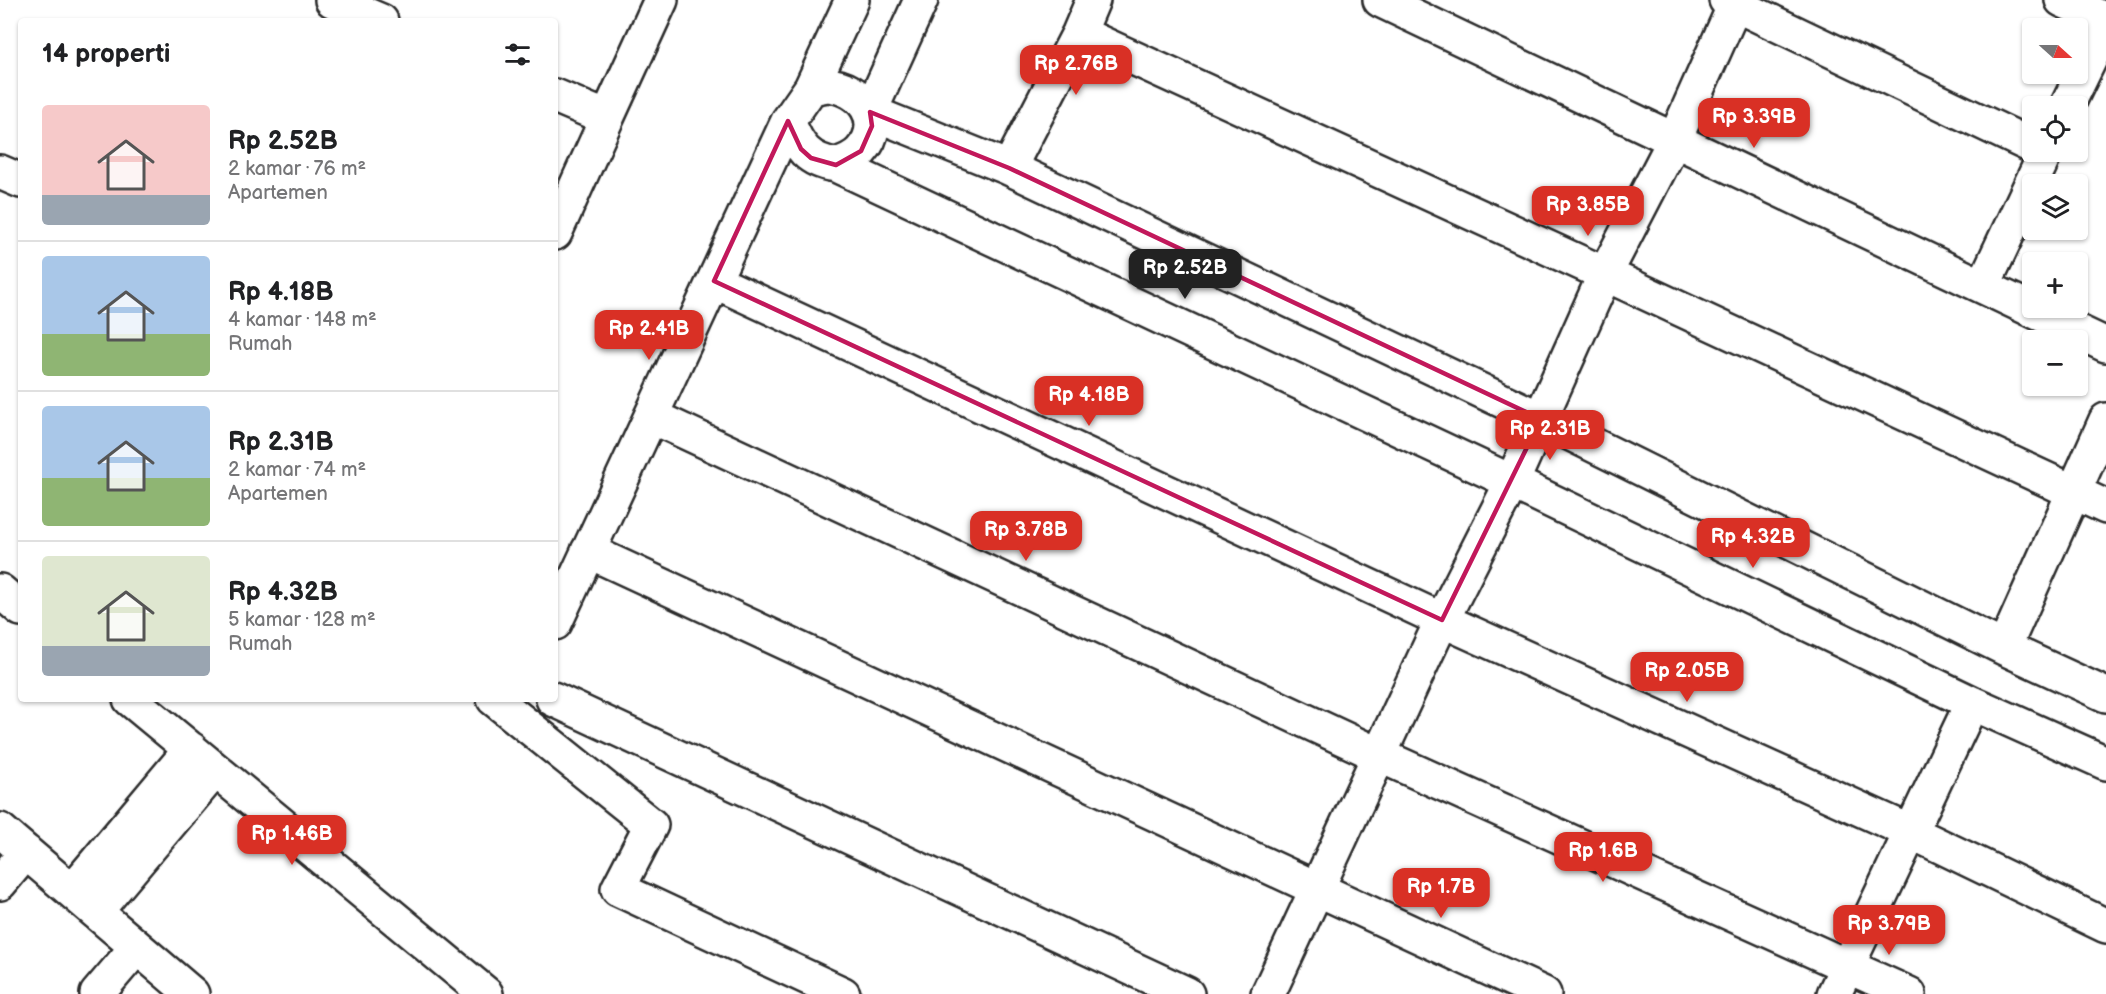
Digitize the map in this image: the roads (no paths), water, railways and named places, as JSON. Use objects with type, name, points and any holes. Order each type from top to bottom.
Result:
[{"type":"street","points":[[332,0],[374,18]]},
{"type":"street","points":[[558,226],[661,0]]},
{"type":"street","points":[[558,616],[789,121],[811,88],[852,0]]},
{"type":"street","points":[[870,112],[921,0]]},
{"type":"street","points":[[1009,168],[1079,33],[1093,0]]},
{"type":"street","points":[[1380,0],[2106,345]]},
{"type":"street","points":[[2062,0],[2106,20]]},
{"type":"street","points":[[1268,994],[1442,620],[1512,482],[1605,274],[1675,139],[1732,1],[2022,141]]},
{"type":"street","points":[[2072,96],[2106,26]]},
{"type":"street","points":[[1079,33],[2106,507]]},
{"type":"street","points":[[811,88],[841,86],[853,91],[864,100],[870,112],[872,126],[861,151],[836,165]]},
{"type":"street","points":[[558,97],[607,118]]},
{"type":"street","points":[[870,112],[1009,168],[1541,419],[2004,648],[2106,695]]},
{"type":"street","points":[[789,121],[801,149],[810,158],[836,165],[1512,482],[1972,703],[2106,763]]},
{"type":"street","points":[[1983,286],[2040,162]]},
{"type":"street","points":[[0,172],[18,180]]},
{"type":"street","points":[[714,281],[1442,620],[1911,832],[2106,926]]},
{"type":"street","points":[[651,416],[1379,755],[1909,994]]},
{"type":"street","points":[[2004,648],[2106,420]]},
{"type":"street","points":[[588,551],[1544,994]]},
{"type":"street","points":[[0,591],[18,606]]},
{"type":"street","points":[[558,701],[1187,994]]},
{"type":"street","points":[[134,702],[486,994]]},
{"type":"street","points":[[498,702],[651,825],[618,889],[811,987],[843,994]]},
{"type":"street","points":[[1834,994],[1972,703]]},
{"type":"street","points":[[84,901],[203,759]]},
{"type":"street","points":[[0,830],[192,994]]},
{"type":"street","points":[[0,883],[26,852]]},
{"type":"street","points":[[97,994],[137,947]]}]
